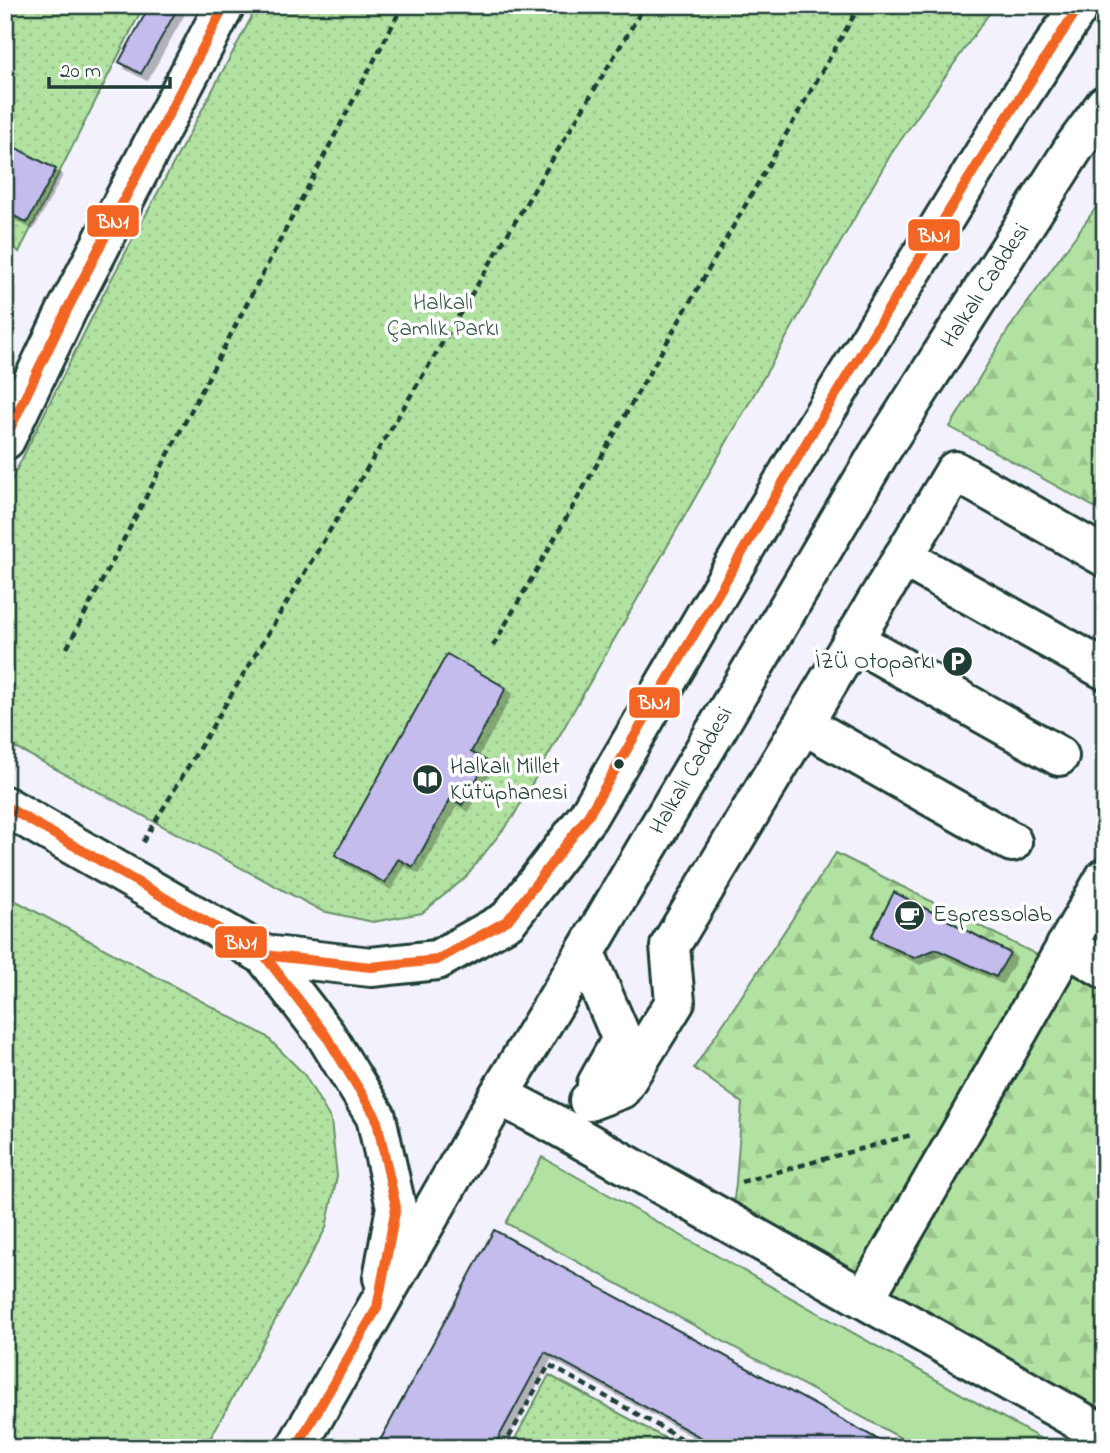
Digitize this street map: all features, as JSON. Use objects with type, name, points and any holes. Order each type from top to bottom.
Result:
[{"type":"main road","points":[[5,440],[67,310],[225,5]]},
{"type":"main road","points":[[264,956],[371,967],[437,960],[508,920],[588,816],[812,433],[1000,128],[1080,5]]},
{"type":"main road","name":"Halkalı Caddesi","points":[[296,1448],[499,1096],[878,455],[1075,146],[1105,105]]},
{"type":"main road","points":[[558,1126],[589,1101],[635,1042],[675,1002],[670,946],[955,471],[1105,557]]},
{"type":"main road","points":[[903,556],[1105,670]]},
{"type":"main road","points":[[853,640],[1059,756]]},
{"type":"main road","points":[[803,724],[1012,842]]},
{"type":"main road","points":[[5,806],[264,956],[325,1034],[376,1117],[396,1207],[377,1308]]},
{"type":"main road","points":[[864,1299],[1105,878]]},
{"type":"main road","points":[[1066,946],[1105,969]]},
{"type":"main road","points":[[585,953],[635,1042]]},
{"type":"main road","points":[[499,1096],[558,1126],[1105,1435]]},
{"type":"path","points":[[67,648],[403,5]]},
{"type":"path","points":[[123,874],[645,5]]},
{"type":"path","points":[[493,646],[860,5]]},
{"type":"path","points":[[731,1224],[736,1183],[968,1120]]},
{"type":"path","points":[[503,1448],[549,1365],[698,1448]]},
{"type":"green space","points":[[5,5],[144,5],[19,252],[5,238]]},
{"type":"green space","name":"Halkalı Çamlık Parkı","points":[[258,5],[995,5],[891,154],[513,817],[465,878],[422,913],[373,922],[322,911],[5,742],[5,493],[103,295]]},
{"type":"green space","points":[[1105,195],[1105,513],[950,427],[1008,330]]},
{"type":"green space","points":[[836,853],[1055,964],[1105,878],[1105,1435],[731,1224],[742,1103],[694,1068]]},
{"type":"green space","points":[[5,895],[266,1036],[304,1074],[331,1120],[337,1176],[326,1228],[205,1448],[5,1448]]},
{"type":"green space","points":[[542,1157],[1057,1448],[919,1448],[506,1223]]},
{"type":"green space","points":[[549,1375],[683,1448],[510,1448]]},
{"type":"building","points":[[150,5],[179,6],[141,74],[119,62]]},
{"type":"building","points":[[16,148],[56,169],[27,223],[5,211],[5,168]]},
{"type":"building","name":"Halkalı Millet Kütüphanesi","points":[[447,654],[506,688],[471,752],[487,761],[462,805],[451,798],[413,867],[398,859],[385,883],[335,855]]},
{"type":"building","name":"Espressolab","points":[[894,892],[1010,953],[996,977],[936,949],[914,958],[871,937]]},
{"type":"building","points":[[494,1230],[894,1448],[720,1448],[545,1352],[493,1448],[376,1448]]},
{"type":"transit line","name":"BN1","points":[[5,439],[67,310],[225,5]]},
{"type":"transit line","name":"BN1","points":[[5,806],[264,955],[371,967],[437,960],[508,920],[588,816],[812,433],[1000,128],[1080,5]]},
{"type":"transit line","name":"BN1","points":[[231,936],[264,955],[325,1034],[376,1117],[396,1207],[377,1308],[296,1448]]},
{"type":"place","name":"İZÜ Otoparkı","points":[[958,662]]},
{"type":"place","name":"Halkalı Millet Kütüphanesi","points":[[427,780]]},
{"type":"place","name":"Espressolab","points":[[910,915]]}]
